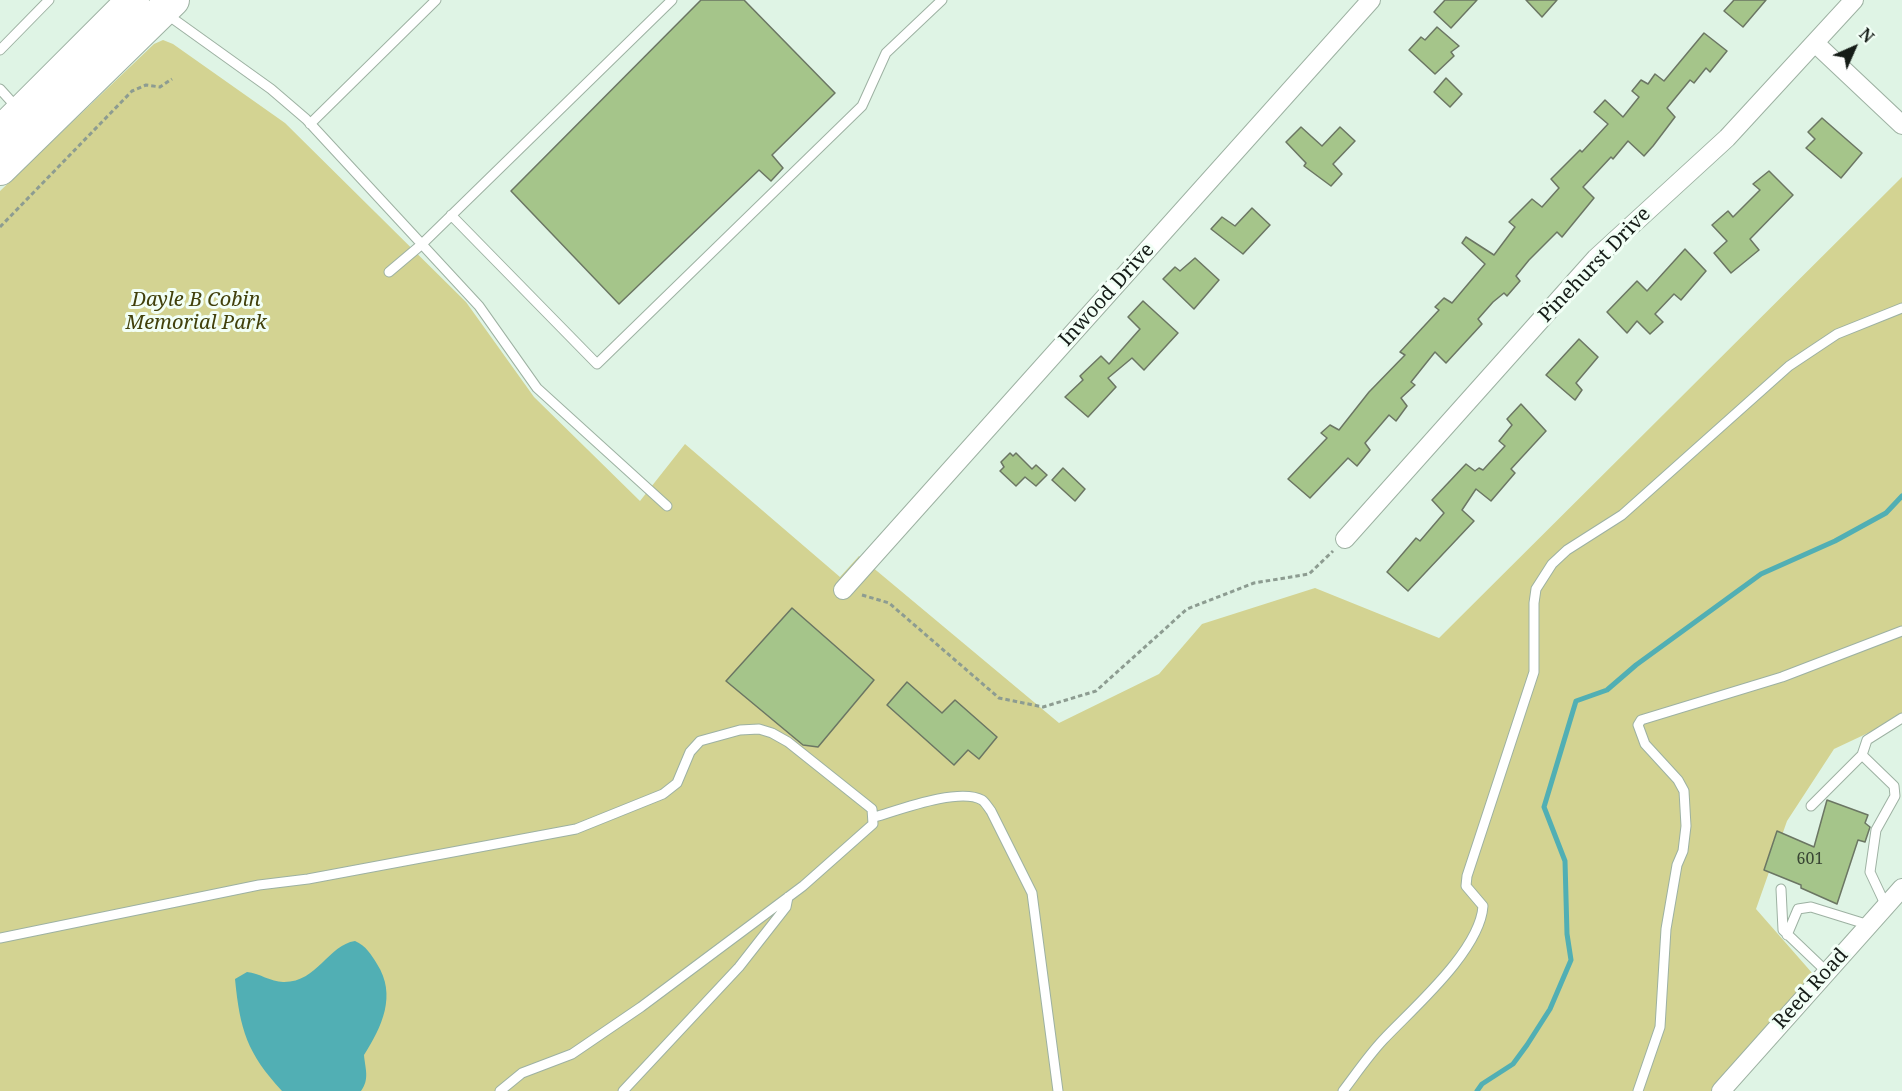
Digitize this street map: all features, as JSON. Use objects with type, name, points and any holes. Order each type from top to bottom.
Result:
[{"type":"highway","points":[[10,122],[150,4]]},
{"type":"highway","points":[[0,169],[150,4]]},
{"type":"street","name":"Inwood Drive","points":[[843,590],[1371,0]]},
{"type":"street","name":"Pinehurst Drive","points":[[1345,539],[1596,258],[1727,138],[1854,0]]},
{"type":"street","points":[[1815,43],[1902,125]]},
{"type":"street","name":"Reed Road","points":[[1721,1091],[1902,888]]},
{"type":"lane","points":[[0,50],[49,0]]},
{"type":"lane","points":[[310,124],[436,0]]},
{"type":"lane","points":[[388,272],[421,245],[672,0]]},
{"type":"lane","points":[[451,215],[597,364],[862,106],[886,53],[942,0]]},
{"type":"lane","points":[[150,4],[271,88],[310,124],[479,306],[537,388],[667,506]]},
{"type":"lane","points":[[0,89],[10,122]]},
{"type":"lane","points":[[1343,1091],[1383,1040],[1429,994],[1466,947],[1482,920],[1483,906],[1466,886],[1467,876],[1534,672],[1536,589],[1552,564],[1567,550],[1622,515],[1789,366],[1837,334],[1902,308]]},
{"type":"lane","points":[[1638,1091],[1660,1027],[1666,929],[1677,865],[1683,851],[1686,826],[1684,791],[1678,780],[1645,744],[1638,725],[1641,720],[1782,678],[1902,631]]},
{"type":"lane","points":[[1811,806],[1862,755],[1867,740],[1902,718]]},
{"type":"lane","points":[[0,938],[259,885],[308,879],[576,829],[658,798],[677,783],[690,752],[700,741],[740,730],[759,729],[788,742],[872,809],[875,817],[873,824],[788,897],[674,983],[572,1054],[522,1073],[500,1091]]},
{"type":"lane","points":[[1862,755],[1894,786],[1899,796],[1876,830],[1870,872],[1886,906]]},
{"type":"lane","points":[[875,817],[946,798],[968,796],[983,800],[991,811],[1032,893],[1058,1091]]},
{"type":"lane","points":[[1781,889],[1783,930],[1827,972]]},
{"type":"lane","points":[[622,1091],[739,966],[786,907],[788,897]]},
{"type":"lane","points":[[1787,935],[1798,909],[1811,907],[1869,925]]},
{"type":"path","points":[[0,227],[132,92],[146,85],[160,87],[172,79]]},
{"type":"path","points":[[843,590],[889,603],[999,698],[1042,707],[1096,691],[1187,609],[1254,583],[1309,574],[1345,539]]},
{"type":"green space","name":"Dayle B Cobin Memorial Park","points":[[163,40],[173,44],[285,123],[466,302],[534,397],[640,501],[685,444],[840,577],[859,556],[1059,723],[1159,674],[1202,624],[1315,588],[1439,638],[1902,177],[1902,717],[1834,749],[1787,821],[1756,909],[1813,974],[1711,1091],[0,1091],[0,191],[154,44]]},
{"type":"water","points":[[355,941],[373,957],[386,987],[385,1011],[364,1055],[366,1073],[364,1087],[361,1091],[282,1091],[261,1065],[247,1040],[235,979],[247,972],[278,982],[295,981],[314,971],[337,949]]},
{"type":"building","points":[[701,0],[744,0],[835,93],[772,155],[783,168],[771,181],[759,170],[619,304],[511,191]]},
{"type":"building","points":[[1445,0],[1477,0],[1451,28],[1434,12]]},
{"type":"building","points":[[1526,0],[1557,0],[1542,17]]},
{"type":"building","points":[[1734,0],[1766,0],[1743,27],[1724,11]]},
{"type":"building","points":[[1437,27],[1459,46],[1451,52],[1454,56],[1435,74],[1409,50],[1421,37],[1425,40]]},
{"type":"building","points":[[1704,33],[1727,51],[1710,72],[1706,68],[1694,83],[1690,80],[1667,108],[1675,117],[1653,146],[1644,156],[1628,141],[1613,159],[1611,157],[1583,187],[1594,198],[1562,237],[1557,232],[1529,260],[1516,276],[1520,281],[1507,296],[1504,293],[1493,302],[1478,319],[1482,324],[1446,363],[1435,352],[1411,382],[1415,385],[1401,398],[1407,406],[1396,421],[1389,415],[1365,443],[1370,450],[1357,466],[1348,458],[1310,498],[1288,479],[1327,438],[1321,433],[1330,425],[1339,430],[1369,392],[1405,355],[1400,352],[1439,310],[1435,307],[1444,298],[1452,303],[1485,264],[1462,243],[1466,237],[1494,255],[1515,227],[1509,222],[1532,199],[1542,207],[1559,188],[1551,179],[1580,150],[1582,152],[1608,124],[1594,112],[1605,100],[1623,117],[1639,97],[1632,91],[1641,80],[1648,84],[1655,74],[1664,81]]},
{"type":"building","points":[[1446,78],[1462,94],[1450,107],[1434,92]]},
{"type":"building","points":[[1822,118],[1862,153],[1841,178],[1806,148],[1815,139],[1808,132]]},
{"type":"building","points":[[1301,127],[1322,146],[1340,127],[1355,141],[1333,164],[1342,174],[1331,186],[1304,166],[1306,163],[1286,142]]},
{"type":"building","points":[[1769,171],[1793,195],[1750,239],[1759,250],[1731,273],[1714,253],[1727,241],[1712,225],[1728,211],[1733,217],[1760,190],[1753,184]]},
{"type":"building","points":[[1252,208],[1270,225],[1243,254],[1211,229],[1222,217],[1235,226]]},
{"type":"building","points":[[1685,249],[1706,271],[1681,300],[1674,294],[1655,314],[1663,322],[1650,334],[1637,321],[1627,333],[1607,312],[1637,281],[1647,291]]},
{"type":"building","points":[[1195,258],[1219,280],[1194,309],[1163,279],[1175,267],[1180,271]]},
{"type":"building","points":[[1143,301],[1178,333],[1144,370],[1132,358],[1108,378],[1116,387],[1088,417],[1065,397],[1083,380],[1080,376],[1101,356],[1109,364],[1140,329],[1128,317]]},
{"type":"building","points":[[1579,339],[1598,357],[1576,383],[1582,390],[1575,400],[1546,375]]},
{"type":"building","points":[[1521,404],[1546,431],[1511,469],[1515,473],[1491,501],[1476,489],[1462,510],[1474,521],[1408,591],[1387,572],[1416,538],[1420,541],[1444,513],[1432,500],[1466,464],[1475,471],[1479,468],[1483,470],[1505,446],[1499,441],[1512,425],[1507,419]]},
{"type":"building","points":[[1010,453],[1013,456],[1016,453],[1032,469],[1036,465],[1047,475],[1036,486],[1025,477],[1016,486],[1000,471],[1004,467],[1001,462]]},
{"type":"building","points":[[1063,468],[1085,489],[1075,501],[1052,480]]},
{"type":"building","points":[[792,608],[874,680],[818,747],[803,745],[726,681]]},
{"type":"building","points":[[907,682],[942,713],[955,700],[997,737],[979,759],[968,750],[954,765],[887,705]]},
{"type":"building","points":[[1827,800],[1868,815],[1865,823],[1870,827],[1865,842],[1858,840],[1837,904],[1801,888],[1801,885],[1764,870],[1777,831],[1814,847]]},
{"type":"waterway","points":[[1477,1091],[1482,1084],[1513,1064],[1527,1045],[1550,1009],[1571,960],[1567,934],[1565,861],[1544,807],[1576,701],[1607,690],[1636,665],[1761,574],[1835,541],[1886,513],[1902,496]]}]
